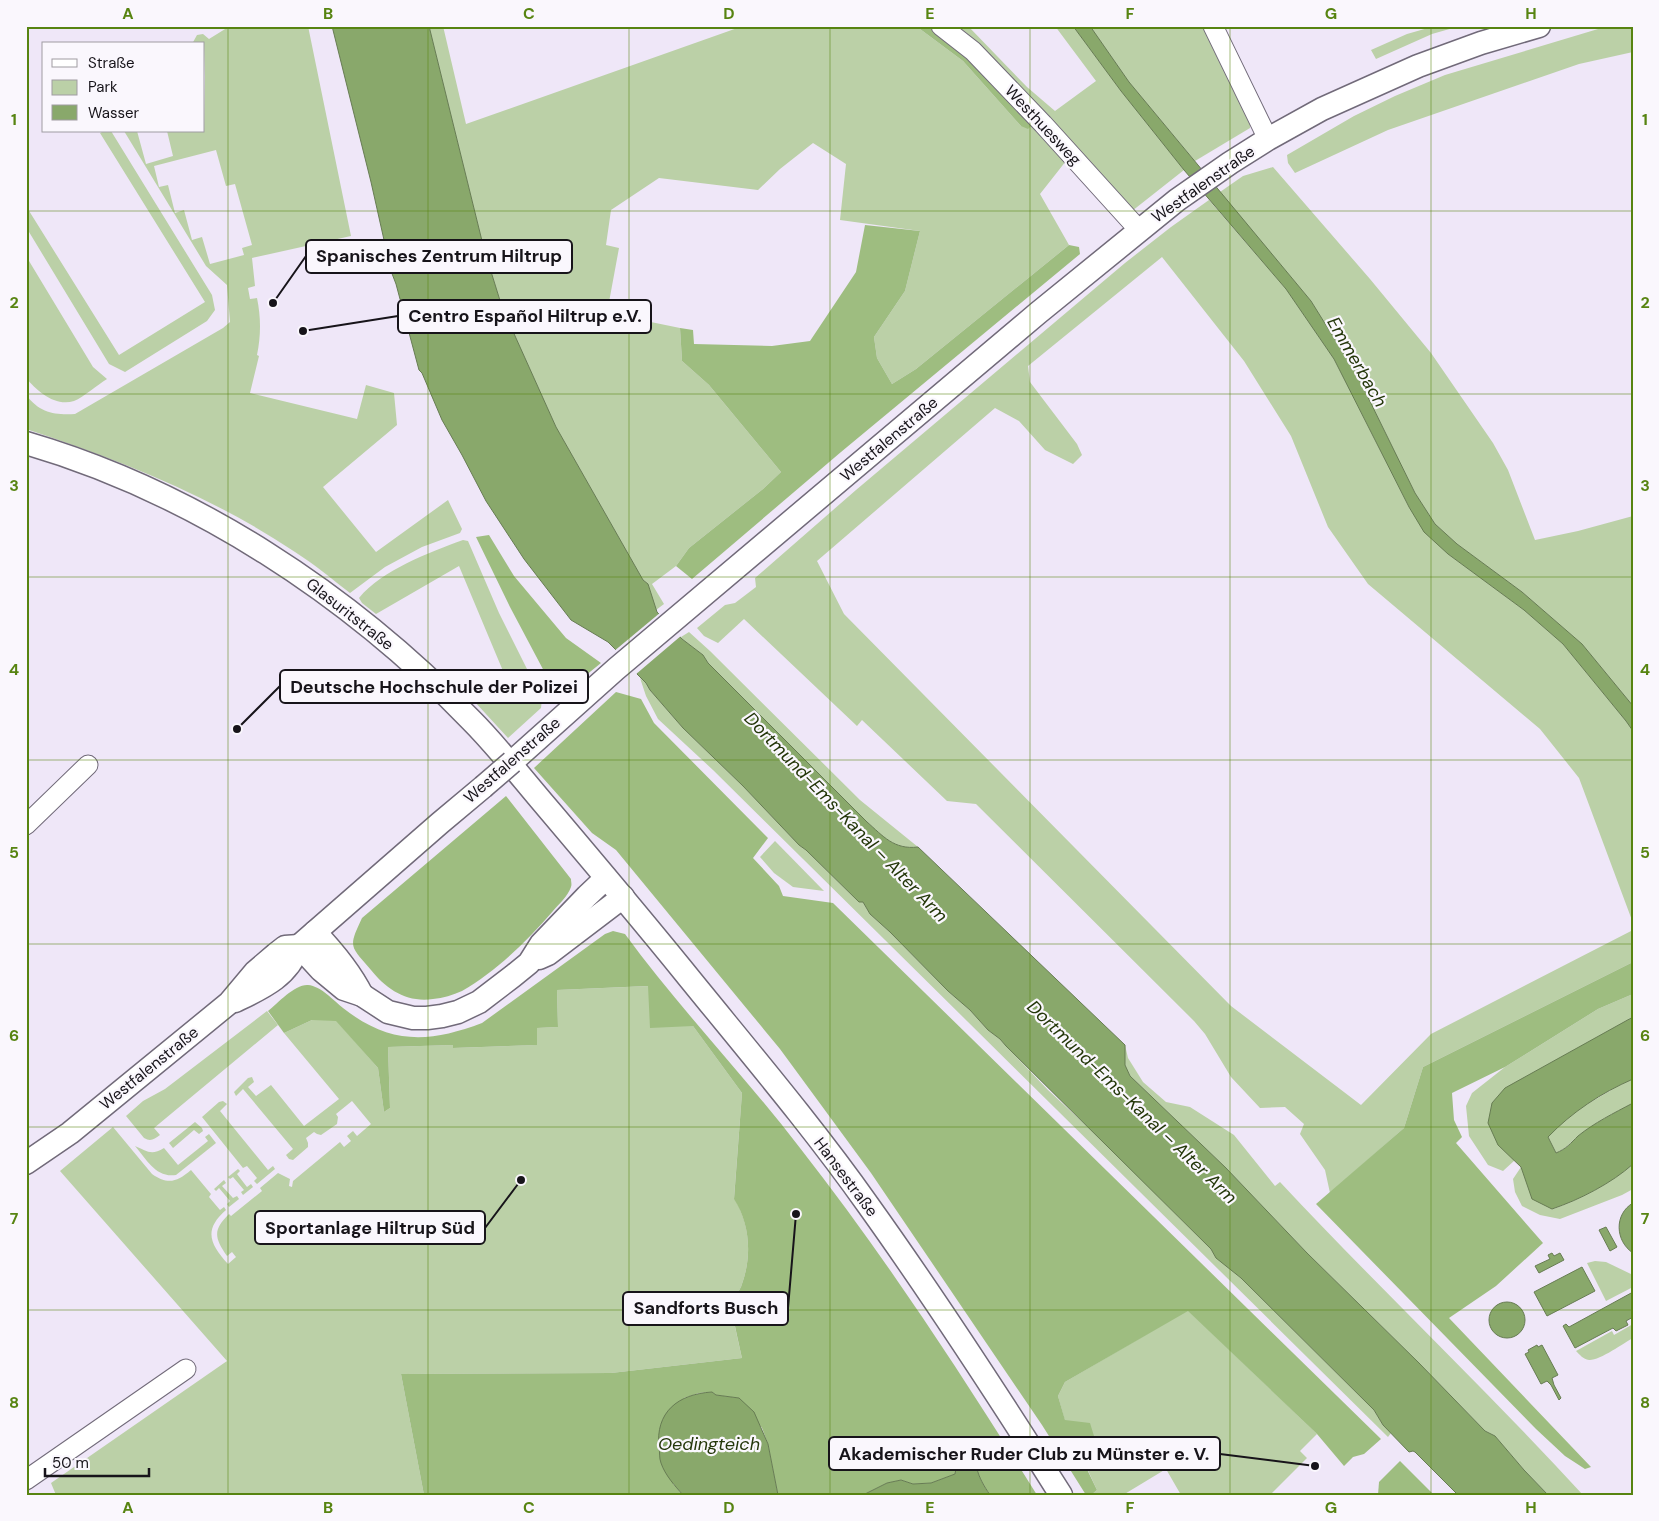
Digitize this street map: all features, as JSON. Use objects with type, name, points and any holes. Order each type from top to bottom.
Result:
[{"type":"main road","name":"Westfalenstraße","points":[[26,1164],[70,1133],[229,1003],[266,986],[288,968],[307,939],[532,745],[616,669],[1038,313],[1177,200],[1268,139],[1322,109],[1395,75],[1472,46],[1539,26]]},
{"type":"main road","name":"Glasuritstraße","points":[[26,443],[92,466],[178,504],[223,527],[301,576],[352,613],[418,669],[474,722],[606,878]]},
{"type":"main road","name":"Hansestraße","points":[[606,878],[787,1098],[868,1204],[1002,1401],[1061,1495]]},
{"type":"main road","points":[[529,963],[541,944],[586,896],[606,878]]},
{"type":"main road","points":[[307,939],[335,954],[354,980],[362,995],[388,1012],[427,1018],[458,1012],[479,1002],[529,963],[548,954],[623,897]]},
{"type":"main road","name":"Westfalenstraße","points":[[26,1179],[70,1133]]},
{"type":"street","name":"Westhuesweg","points":[[941,26],[973,51],[1043,124],[1139,230]]},
{"type":"street","points":[[1213,26],[1268,139]]},
{"type":"street","points":[[26,825],[88,765]]},
{"type":"street","points":[[26,1480],[186,1369]]},
{"type":"green space","points":[[230,26],[270,26],[273,29],[284,26],[308,26],[351,236],[252,258],[255,286],[248,288],[250,299],[257,298],[260,326],[257,355],[259,356],[250,393],[357,419],[366,385],[394,393],[397,425],[323,487],[376,552],[448,500],[462,529],[460,533],[422,547],[385,567],[350,593],[309,562],[264,532],[199,497],[131,467],[26,429],[26,395],[37,406],[48,412],[75,414],[223,328],[230,322],[227,285],[206,266],[125,132],[137,132],[146,164],[173,156],[167,132],[205,132],[205,42],[193,42],[197,35],[203,34],[209,39]],"holes":[[[216,150],[226,186],[235,184],[252,245],[242,248],[244,255],[210,264],[202,237],[192,240],[184,210],[175,213],[168,185],[159,187],[154,166]]]},
{"type":"green space","points":[[429,26],[443,26],[466,124],[743,26],[916,26],[963,61],[1021,126],[1034,123],[1066,161],[1040,194],[1069,245],[916,369],[892,384],[877,358],[874,337],[905,291],[920,231],[840,220],[846,164],[813,143],[780,169],[758,190],[659,178],[611,210],[606,245],[619,248],[607,313],[680,328],[682,361],[709,385],[781,472],[763,489],[689,548],[676,566],[652,584],[664,604],[656,610],[648,584],[643,580],[556,427],[502,307],[484,249]]},
{"type":"green space","points":[[954,26],[968,26],[1027,87],[1055,111],[1096,81],[1055,26],[1073,26],[1121,91],[1184,170],[1132,211]]},
{"type":"green space","points":[[1090,26],[1206,26],[1250,116],[1250,128],[1195,161],[1129,82]]},
{"type":"green space","points":[[1435,26],[1460,26],[1432,34],[1376,59],[1371,50],[1407,34]]},
{"type":"green space","points":[[1608,26],[1633,26],[1633,52],[1579,64],[1388,130],[1295,173],[1288,163],[1287,155],[1354,116],[1395,96],[1445,75]]},
{"type":"green space","points":[[112,132],[212,295],[215,310],[207,321],[125,372],[109,364],[26,227],[26,206],[119,355],[205,302],[100,133]]},
{"type":"green space","points":[[1273,167],[1431,353],[1493,443],[1508,470],[1535,540],[1633,516],[1633,706],[1582,644],[1522,592],[1457,544],[1435,524],[1415,493],[1357,375],[1311,301],[1220,192],[1243,176]]},
{"type":"green space","points":[[1209,200],[1286,289],[1334,359],[1409,507],[1448,554],[1524,610],[1563,644],[1633,731],[1633,923],[1579,778],[1540,729],[1368,584],[1328,527],[1291,436],[1244,361],[1162,257],[1028,366],[1030,382],[1077,444],[1082,455],[1073,464],[1045,450],[1019,421],[995,408],[817,561],[844,614],[1231,1006],[1361,1105],[1431,1034],[1633,930],[1633,962],[1423,1067],[1404,1128],[1330,1193],[1325,1170],[1300,1134],[1304,1124],[1285,1107],[1260,1108],[1231,1077],[1205,1034],[1194,1021],[976,804],[947,801],[862,720],[857,726],[744,619],[718,643],[704,636],[697,628],[725,605],[735,603],[756,587],[755,578],[856,490],[1125,263]]},
{"type":"green space","points":[[26,256],[93,367],[107,379],[74,401],[60,402],[53,400],[41,393],[26,378]]},
{"type":"green space","points":[[463,540],[468,541],[499,613],[542,699],[541,708],[508,738],[474,701],[503,671],[459,566],[376,614],[362,603],[359,598],[380,579],[407,563]]},
{"type":"green space","points":[[689,632],[860,800],[918,847],[896,844],[884,837],[867,822],[708,663],[703,655],[682,639],[681,637]]},
{"type":"green space","points":[[640,678],[683,728],[743,786],[799,845],[859,902],[863,902],[870,914],[948,991],[970,1010],[988,1030],[1000,1039],[1048,1090],[1106,1144],[1211,1249],[1217,1258],[1241,1278],[1374,1410],[1383,1425],[1391,1433],[1388,1437],[713,770],[658,719],[646,696]]},
{"type":"green space","points":[[775,841],[824,891],[793,887],[774,873],[760,857]]},
{"type":"green space","points":[[649,986],[693,1026],[742,1093],[734,1198],[746,1229],[748,1251],[742,1284],[732,1309],[742,1358],[611,1373],[401,1374],[424,1495],[56,1495],[51,1483],[227,1361],[60,1171],[113,1127],[152,1174],[163,1180],[172,1181],[191,1170],[211,1194],[209,1197],[220,1210],[224,1207],[226,1210],[214,1224],[212,1237],[217,1250],[228,1264],[236,1257],[232,1252],[227,1256],[217,1234],[220,1225],[229,1214],[231,1216],[262,1191],[260,1188],[278,1173],[290,1179],[289,1186],[292,1187],[293,1181],[340,1142],[344,1147],[351,1141],[347,1136],[353,1131],[357,1136],[371,1124],[352,1101],[336,1114],[338,1117],[337,1124],[321,1135],[314,1132],[306,1138],[308,1147],[293,1160],[289,1159],[286,1155],[293,1149],[243,1089],[236,1096],[234,1092],[248,1078],[252,1077],[254,1082],[248,1087],[256,1096],[271,1085],[304,1126],[339,1099],[284,1033],[312,1020],[336,1020],[378,1068],[384,1112],[390,1108],[388,1047],[453,1045],[454,1048],[536,1045],[537,1028],[558,1027],[557,990]]},
{"type":"green space","points":[[1633,994],[1633,1017],[1498,1145],[1515,1160],[1503,1171],[1488,1165],[1469,1136],[1466,1106],[1472,1093],[1505,1067],[1598,1009]]},
{"type":"green space","points":[[267,1011],[278,1025],[154,1128],[160,1135],[151,1140],[144,1138],[126,1116],[143,1101],[165,1089]]},
{"type":"green space","points":[[1125,1045],[1128,1058],[1143,1082],[1166,1102],[1190,1107],[1234,1135],[1275,1186],[1280,1182],[1583,1495],[1548,1495],[1495,1436],[1485,1431],[1307,1253],[1226,1168],[1130,1076],[1125,1065]]},
{"type":"green space","points":[[1633,1079],[1633,1103],[1604,1118],[1556,1153],[1548,1137],[1569,1115]]},
{"type":"green space","points":[[223,1101],[227,1104],[220,1111],[268,1170],[273,1166],[275,1169],[257,1184],[254,1181],[257,1178],[247,1166],[243,1168],[202,1117],[219,1102]]},
{"type":"green space","points":[[195,1122],[203,1131],[199,1134],[194,1130],[173,1148],[169,1143]]},
{"type":"green space","points":[[209,1134],[216,1143],[176,1175],[163,1174],[157,1171],[135,1146],[152,1152],[164,1148],[178,1165],[208,1141],[205,1137]]},
{"type":"green space","points":[[1633,1164],[1633,1189],[1560,1219],[1540,1215],[1522,1206],[1515,1192],[1513,1179],[1521,1167],[1553,1209],[1595,1190]]},
{"type":"green space","points":[[238,1169],[240,1171],[237,1174],[247,1187],[251,1184],[253,1187],[243,1195],[241,1192],[244,1190],[233,1177],[230,1179],[228,1177]]},
{"type":"green space","points":[[224,1180],[226,1183],[222,1186],[233,1198],[237,1196],[239,1199],[229,1207],[227,1204],[230,1201],[219,1188],[216,1191],[214,1189]]},
{"type":"green space","points":[[1595,1261],[1606,1262],[1633,1275],[1633,1287],[1606,1301],[1587,1263]]},
{"type":"green space","points":[[1188,1310],[1317,1434],[1300,1451],[1307,1458],[1270,1495],[1181,1495],[1166,1469],[1123,1495],[1091,1495],[1097,1490],[1065,1421],[1058,1396],[1065,1382]]},
{"type":"green space","points":[[1633,1324],[1633,1338],[1605,1355],[1589,1360],[1583,1358],[1576,1351],[1612,1331],[1614,1335]]},
{"type":"shaded area","points":[[916,26],[933,26],[957,45],[1034,123],[1028,129],[1021,126],[963,61]]},
{"type":"shaded area","points":[[865,225],[920,231],[905,291],[874,337],[877,358],[892,384],[916,369],[1069,245],[1079,247],[1080,254],[841,452],[692,579],[676,566],[689,548],[763,489],[781,472],[709,385],[682,361],[680,328],[693,330],[694,344],[772,346],[810,341],[856,272]]},
{"type":"shaded area","points":[[489,535],[514,576],[566,638],[601,663],[564,693],[560,694],[554,690],[510,607],[476,537]]},
{"type":"shaded area","points":[[616,692],[641,699],[654,723],[768,838],[753,858],[779,886],[783,896],[833,903],[1381,1439],[1364,1454],[1353,1457],[1344,1466],[1317,1434],[1188,1311],[1065,1382],[1058,1396],[1065,1420],[1090,1423],[1098,1449],[1083,1461],[1097,1490],[1091,1495],[1086,1495],[1042,1425],[871,1173],[780,1049],[616,850],[592,833],[534,768]]},
{"type":"shaded area","points":[[506,796],[571,879],[570,890],[563,900],[511,955],[462,991],[437,999],[423,1000],[406,997],[390,989],[377,977],[353,946],[353,941],[362,918]]},
{"type":"shaded area","points":[[613,931],[625,934],[667,988],[779,1121],[832,1190],[923,1318],[1037,1495],[990,1495],[977,1470],[975,1442],[961,1441],[955,1474],[931,1483],[913,1484],[901,1480],[887,1483],[863,1495],[778,1495],[768,1444],[762,1428],[739,1398],[716,1395],[712,1392],[699,1393],[684,1398],[673,1484],[683,1495],[424,1495],[401,1374],[611,1373],[742,1358],[732,1305],[742,1284],[748,1251],[746,1229],[734,1199],[742,1093],[693,1026],[650,1028],[648,986],[557,990],[558,1027],[537,1028],[537,1045],[453,1048],[453,1045],[388,1047],[390,1108],[384,1112],[378,1068],[336,1021],[312,1020],[284,1033],[268,1011],[292,991],[308,985],[318,988],[360,1020],[377,1029],[394,1034],[410,1037],[427,1037],[463,1030],[482,1023],[605,934]]},
{"type":"shaded area","points":[[1633,962],[1633,994],[1598,1009],[1505,1067],[1452,1093],[1454,1120],[1462,1137],[1456,1143],[1543,1243],[1496,1286],[1449,1318],[1591,1467],[1585,1469],[1565,1456],[1536,1429],[1316,1204],[1404,1128],[1423,1067]]},
{"type":"shaded area","points":[[1400,1461],[1434,1495],[1378,1495],[1379,1482]]},
{"type":"water","name":"Dortmund-Ems-Kanal – Alter Arm","points":[[332,26],[429,26],[484,249],[502,307],[556,427],[643,580],[648,584],[657,612],[682,639],[703,655],[708,663],[867,822],[889,841],[902,846],[918,847],[1125,1045],[1125,1065],[1130,1076],[1226,1168],[1307,1253],[1485,1431],[1495,1436],[1548,1495],[1458,1495],[1415,1452],[1409,1452],[1383,1425],[1374,1410],[1241,1278],[1216,1258],[1211,1249],[1000,1039],[988,1030],[970,1010],[948,991],[870,914],[863,902],[859,902],[799,845],[743,786],[683,728],[637,674],[637,671],[608,642],[571,620],[524,559],[486,501],[442,420],[419,370],[391,271]]},
{"type":"water","points":[[1073,26],[1090,26],[1129,82],[1311,301],[1357,375],[1415,493],[1435,524],[1457,544],[1522,592],[1582,644],[1633,706],[1633,731],[1563,644],[1524,610],[1448,554],[1424,532],[1409,507],[1334,359],[1286,289],[1184,170],[1121,91]]},
{"type":"water","points":[[1633,1017],[1633,1079],[1587,1104],[1548,1137],[1556,1153],[1566,1148],[1578,1136],[1604,1118],[1633,1103],[1633,1164],[1595,1190],[1552,1209],[1532,1199],[1521,1167],[1498,1145],[1488,1123],[1492,1103],[1505,1088]]},
{"type":"water","points":[[1633,1203],[1633,1253],[1623,1242],[1619,1228],[1622,1214]]},
{"type":"water","points":[[1606,1227],[1617,1247],[1610,1251],[1599,1230]]},
{"type":"water","points":[[1552,1253],[1554,1256],[1560,1253],[1564,1260],[1539,1273],[1535,1266],[1550,1259],[1548,1255]]},
{"type":"water","points":[[1582,1267],[1595,1291],[1547,1316],[1534,1292]]},
{"type":"water","points":[[1633,1292],[1633,1317],[1626,1321],[1628,1325],[1616,1331],[1613,1328],[1575,1348],[1563,1326],[1566,1324],[1569,1327]]},
{"type":"water","points":[[1507,1302],[1519,1308],[1525,1320],[1519,1332],[1507,1338],[1495,1332],[1489,1320],[1495,1308]]},
{"type":"water","points":[[1537,1345],[1538,1347],[1542,1345],[1558,1375],[1552,1378],[1561,1398],[1559,1400],[1547,1381],[1541,1384],[1525,1354]]},
{"type":"water","name":"Oedingteich","points":[[712,1392],[716,1395],[739,1398],[754,1412],[768,1444],[778,1495],[683,1495],[668,1476],[660,1461],[659,1448],[661,1424],[665,1415],[679,1401]]},
{"type":"water","points":[[961,1441],[975,1442],[977,1470],[990,1495],[863,1495],[887,1483],[901,1480],[913,1484],[931,1483],[955,1474]]},
{"type":"pier","points":[[661,612],[682,635],[635,675],[613,652]]},
{"type":"place","name":"Spanisches Zentrum Hiltrup","points":[[273,303]]},
{"type":"place","name":"Centro Español Hiltrup e.V.","points":[[303,331]]},
{"type":"place","name":"Deutsche Hochschule der Polizei","points":[[237,729]]},
{"type":"place","name":"Sportanlage Hiltrup Süd","points":[[521,1180]]},
{"type":"place","name":"Sandforts Busch","points":[[796,1214]]},
{"type":"place","name":"Akademischer Ruder Club zu Münster e. V.","points":[[1315,1466]]},
{"type":"water label","name":"Emmerbach","points":[[1357,362]]}]
